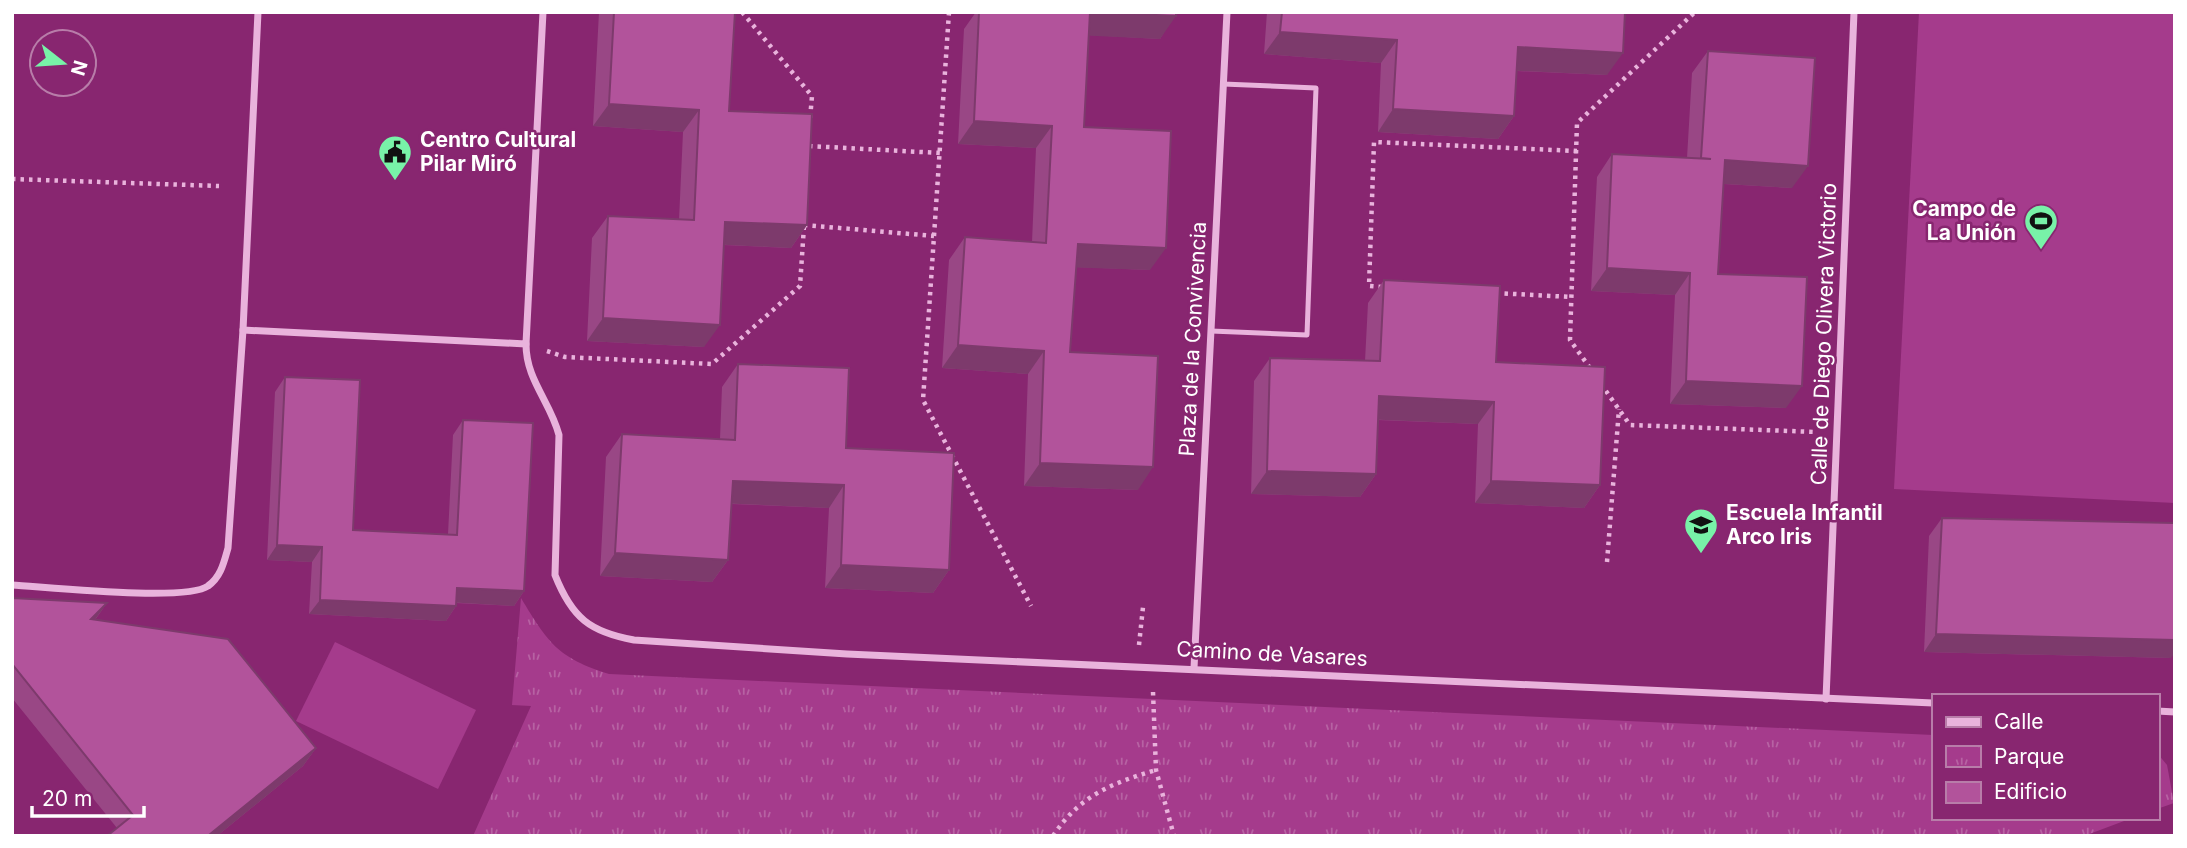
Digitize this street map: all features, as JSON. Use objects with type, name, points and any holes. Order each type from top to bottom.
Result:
[{"type":"street","points":[[12,585],[172,594],[207,587],[221,572],[228,548],[243,330],[258,12]]},
{"type":"street","points":[[243,330],[526,344],[543,12]]},
{"type":"street","name":"Plaza de la Convivencia","points":[[1194,668],[1227,12]]},
{"type":"street","name":"Calle de Diego Olivera Victorio","points":[[1826,698],[1854,12]]},
{"type":"street","name":"Camino de Vasares","points":[[526,344],[526,363],[533,384],[554,416],[559,435],[555,575],[563,596],[577,615],[592,628],[610,636],[634,640],[847,654],[1932,703]]},
{"type":"lane","points":[[1211,331],[1307,335],[1316,88],[1223,84]]},
{"type":"path","points":[[742,12],[812,96],[810,121]]},
{"type":"path","points":[[949,12],[923,400],[1031,606]]},
{"type":"path","points":[[1591,369],[1570,340],[1577,123],[1695,12]]},
{"type":"path","points":[[808,159],[809,134]]},
{"type":"path","points":[[1396,287],[1369,286],[1374,142],[1577,151]]},
{"type":"path","points":[[808,146],[940,153]]},
{"type":"path","points":[[12,179],[219,186]]},
{"type":"path","points":[[526,344],[565,357],[712,364],[800,286],[804,212]]},
{"type":"path","points":[[804,225],[934,236]]},
{"type":"path","points":[[1490,292],[1572,297]]},
{"type":"path","points":[[1598,379],[1630,425],[1838,433]]},
{"type":"path","points":[[1607,562],[1619,409]]},
{"type":"path","points":[[1139,645],[1143,607]]},
{"type":"path","points":[[1153,692],[1156,770],[1174,836]]},
{"type":"path","points":[[1053,836],[1067,813],[1113,782],[1156,770]]},
{"type":"green space","name":"Campo de La Unión","points":[[1919,12],[2175,12],[2175,503],[1894,489]]},
{"type":"green space","points":[[521,598],[539,627],[556,647],[578,662],[609,674],[1932,735],[1932,820],[2127,820],[2084,836],[473,836],[531,706],[512,705]]},
{"type":"green space","points":[[335,642],[476,710],[438,789],[296,721]]},
{"type":"green space","points":[[2159,755],[2167,765],[2174,803],[2159,808]]},
{"type":"building","points":[[614,12],[735,12],[729,111],[812,114],[807,225],[725,222],[720,325],[603,318],[608,216],[694,220],[699,110],[609,104]]},
{"type":"building","points":[[979,12],[1090,12],[1084,127],[1171,131],[1166,248],[1078,244],[1070,352],[1158,356],[1153,467],[1040,463],[1044,351],[958,345],[965,237],[1046,243],[1052,126],[974,121]]},
{"type":"building","points":[[1097,12],[1176,12],[1176,16]]},
{"type":"building","points":[[1282,12],[1625,12],[1623,53],[1518,47],[1514,116],[1393,109],[1397,40],[1280,32]]},
{"type":"building","points":[[1708,51],[1815,58],[1808,166],[1725,160],[1718,274],[1807,277],[1802,386],[1686,381],[1690,273],[1607,268],[1612,154],[1711,159],[1701,158]]},
{"type":"building","points":[[1384,280],[1500,286],[1496,362],[1605,367],[1600,485],[1491,481],[1494,402],[1379,396],[1376,474],[1267,471],[1270,358],[1380,361]]},
{"type":"building","points":[[738,364],[849,368],[846,448],[954,453],[949,570],[841,565],[844,485],[733,481],[728,560],[615,553],[622,434],[735,440]]},
{"type":"building","points":[[285,377],[360,380],[353,530],[457,535],[463,420],[533,423],[524,591],[457,588],[456,606],[320,600],[322,547],[277,545]]},
{"type":"building","points":[[1942,518],[2175,523],[2175,640],[1936,634]]},
{"type":"building","points":[[12,598],[107,603],[91,619],[228,639],[316,748],[209,836],[107,836],[133,815],[12,664]]},
{"type":"place","name":"Centro Cultural Pilar Miró","points":[[395,182]]},
{"type":"place","name":"Campo de La Unión","points":[[2041,251]]},
{"type":"place","name":"Escuela Infantil Arco Iris","points":[[1701,555]]}]
